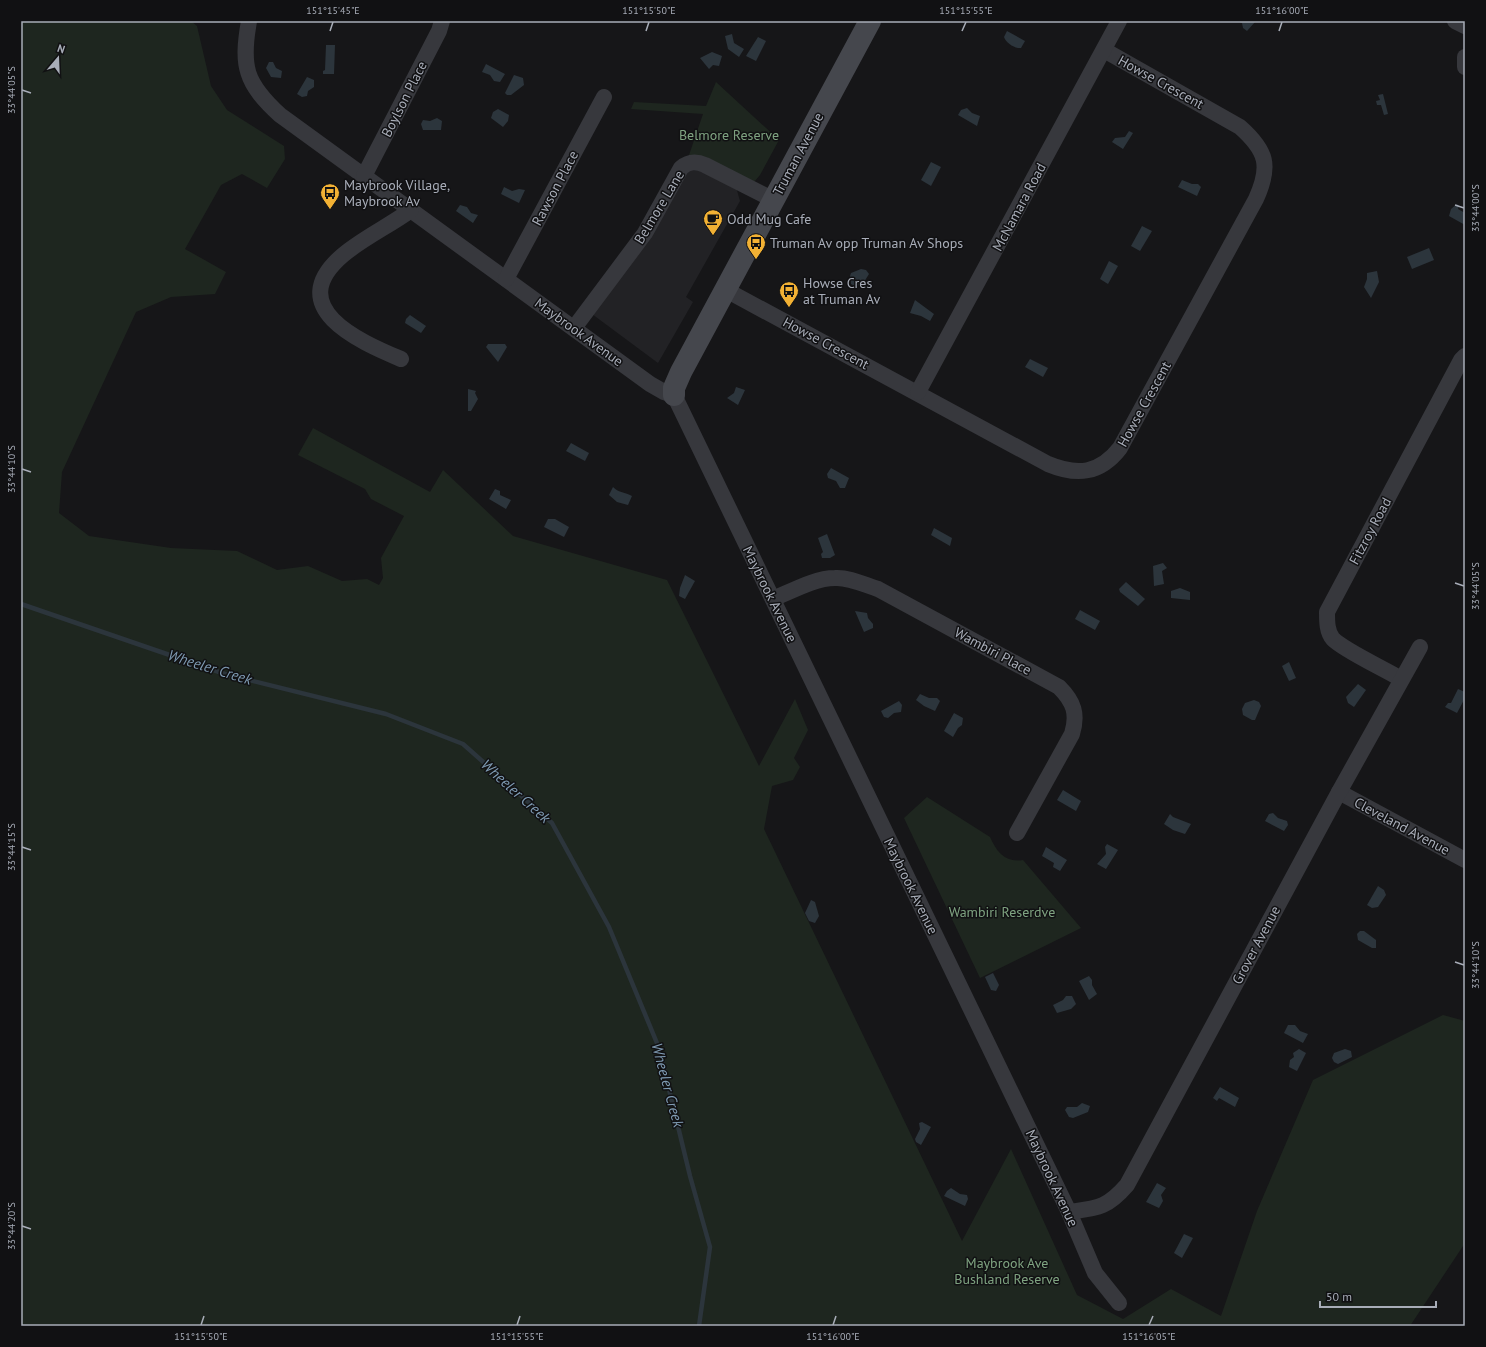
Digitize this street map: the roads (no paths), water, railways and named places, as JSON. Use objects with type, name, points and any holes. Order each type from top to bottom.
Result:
[{"type":"street","name":"Maybrook Avenue","points":[[249,21],[245,42],[245,66],[252,84],[264,101],[280,115],[650,384],[664,392],[674,395],[1069,1212],[1095,1273],[1119,1303]]},
{"type":"street","name":"Boylson Place","points":[[364,176],[439,31],[442,21]]},
{"type":"street","name":"Truman Avenue","points":[[674,395],[674,388],[681,372],[870,21]]},
{"type":"street","name":"McNamara Road","points":[[918,392],[1119,21]]},
{"type":"street","points":[[1455,21],[1465,26]]},
{"type":"street","name":"Howse Crescent","points":[[726,290],[918,392],[1048,464],[1063,470],[1074,472],[1105,464],[1120,448],[1245,220],[1263,184],[1265,171],[1264,154],[1255,140],[1240,127],[1104,50]]},
{"type":"street","points":[[1465,57],[1465,67]]},
{"type":"street","name":"Rawson Place","points":[[506,279],[604,97]]},
{"type":"street","name":"Belmore Lane","points":[[574,328],[645,233],[681,168],[686,164],[693,162],[705,165],[774,200]]},
{"type":"street","points":[[401,359],[367,345],[338,326],[323,307],[320,291],[323,277],[343,255],[411,210]]},
{"type":"street","name":"Fitzroy Road","points":[[1402,679],[1345,648],[1333,639],[1328,629],[1327,612],[1458,366],[1465,356]]},
{"type":"street","name":"Wambiri Place","points":[[773,599],[812,584],[836,578],[856,582],[878,589],[1060,687],[1070,697],[1075,708],[1076,722],[1072,734],[1017,833]]},
{"type":"street","name":"Grover Avenue","points":[[1069,1212],[1096,1209],[1114,1200],[1127,1186],[1339,792],[1420,647]]},
{"type":"street","name":"Cleveland Avenue","points":[[1339,792],[1465,860]]},
{"type":"waterway","name":"Wheeler Creek","points":[[21,604],[225,674],[386,714],[463,744],[552,823],[609,927],[659,1048],[690,1176],[710,1247],[699,1326]]},
{"type":"place","name":"Maybrook Village, Maybrook Av","points":[[330,210]]},
{"type":"place","name":"Odd Mug Cafe","points":[[713,236]]},
{"type":"place","name":"Truman Av opp Truman Av Shops","points":[[756,260]]},
{"type":"place","name":"Howse Cres at Truman Av","points":[[789,308]]},
{"type":"park label","name":"Belmore Reserve","points":[[729,135]]},
{"type":"park label","name":"Wambiri Reserdve","points":[[1002,912]]},
{"type":"park label","name":"Maybrook Ave Bushland Reserve","points":[[1007,1272]]}]
